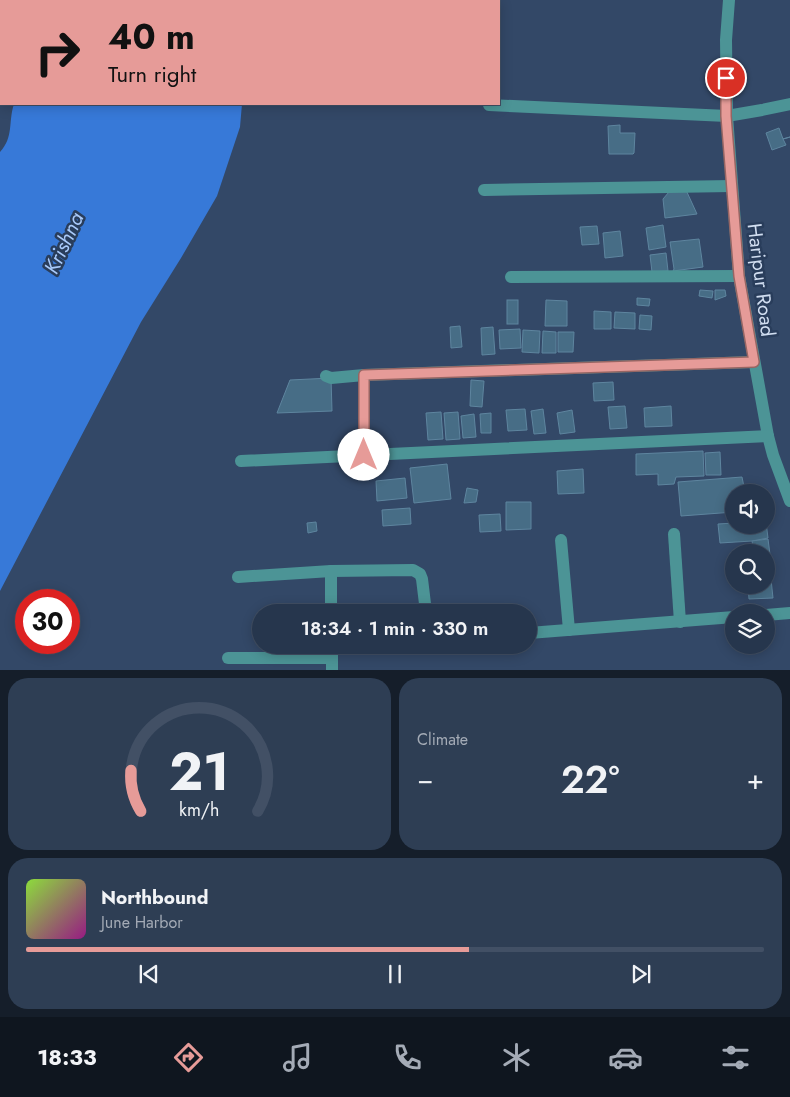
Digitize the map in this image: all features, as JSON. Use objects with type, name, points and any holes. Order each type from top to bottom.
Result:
[{"type":"street","name":"Haripur Road","points":[[729,0],[726,40],[726,116],[739,276],[768,436],[773,455],[787,484],[790,501]]},
{"type":"street","points":[[489,105],[726,116],[790,104]]},
{"type":"street","points":[[484,190],[732,186]]},
{"type":"street","points":[[511,277],[739,276]]},
{"type":"street","points":[[326,376],[331,378],[364,375],[754,362]]},
{"type":"street","points":[[364,375],[364,455]]},
{"type":"street","points":[[241,461],[768,436]]},
{"type":"street","points":[[674,534],[680,622]]},
{"type":"street","points":[[561,540],[569,630]]},
{"type":"street","points":[[238,577],[331,571],[413,570],[417,571],[422,579],[425,604]]},
{"type":"street","points":[[331,571],[331,604]]},
{"type":"street","points":[[775,614],[790,613]]},
{"type":"street","points":[[537,632],[725,618]]},
{"type":"street","points":[[228,658],[332,657]]},
{"type":"water","name":"Krishna","points":[[14,105],[242,105],[240,127],[217,196],[141,322],[0,591],[0,152],[9,135]]},
{"type":"building","points":[[620,125],[620,133],[635,133],[633,154],[609,154],[608,126]]},
{"type":"building","points":[[779,128],[786,145],[772,150],[766,133]]},
{"type":"building","points":[[686,190],[697,214],[665,218],[663,199],[669,192]]},
{"type":"building","points":[[663,225],[666,247],[649,250],[646,228]]},
{"type":"building","points":[[597,226],[599,244],[582,245],[580,227]]},
{"type":"building","points":[[620,231],[623,256],[605,258],[603,233]]},
{"type":"building","points":[[699,239],[703,267],[673,271],[670,242]]},
{"type":"building","points":[[666,253],[668,271],[652,272],[650,255]]},
{"type":"building","points":[[700,290],[713,291],[712,298],[699,296]]},
{"type":"building","points":[[715,290],[725,290],[726,296],[715,300]]},
{"type":"building","points":[[637,298],[650,299],[649,306],[637,305]]},
{"type":"building","points":[[507,300],[518,300],[518,324],[507,324]]},
{"type":"building","points":[[546,300],[567,301],[567,326],[545,326]]},
{"type":"building","points":[[594,311],[611,312],[611,329],[594,329]]},
{"type":"building","points":[[615,312],[635,313],[635,329],[614,328]]},
{"type":"building","points":[[640,315],[652,316],[651,330],[639,329]]},
{"type":"building","points":[[460,326],[462,347],[451,348],[450,327]]},
{"type":"building","points":[[493,327],[495,354],[482,355],[481,328]]},
{"type":"building","points":[[520,329],[521,348],[500,349],[499,330]]},
{"type":"building","points":[[523,330],[540,331],[539,353],[522,352]]},
{"type":"building","points":[[543,331],[556,332],[556,353],[542,353]]},
{"type":"building","points":[[558,332],[574,332],[573,352],[558,352]]},
{"type":"building","points":[[331,378],[332,411],[277,413],[290,380]]},
{"type":"building","points":[[471,380],[484,381],[482,407],[470,406]]},
{"type":"building","points":[[613,382],[614,400],[594,401],[593,383]]},
{"type":"building","points":[[625,406],[627,428],[610,429],[608,407]]},
{"type":"building","points":[[671,406],[672,426],[645,427],[644,408]]},
{"type":"building","points":[[525,409],[527,430],[508,431],[506,410]]},
{"type":"building","points":[[543,409],[546,433],[534,434],[531,411]]},
{"type":"building","points":[[572,410],[575,432],[560,434],[557,413]]},
{"type":"building","points":[[441,412],[443,439],[428,440],[426,413]]},
{"type":"building","points":[[458,412],[460,439],[446,440],[444,413]]},
{"type":"building","points":[[491,413],[491,433],[481,433],[480,414]]},
{"type":"building","points":[[474,414],[476,437],[463,438],[461,416]]},
{"type":"building","points":[[703,451],[704,476],[676,477],[674,484],[658,485],[658,474],[636,475],[636,454]]},
{"type":"building","points":[[720,452],[721,475],[706,475],[705,453]]},
{"type":"building","points":[[447,464],[451,499],[414,503],[410,468]]},
{"type":"building","points":[[583,469],[584,493],[558,494],[557,471]]},
{"type":"building","points":[[742,477],[743,484],[725,484],[725,513],[681,516],[678,482]]},
{"type":"building","points":[[405,478],[407,498],[377,501],[376,481]]},
{"type":"building","points":[[467,488],[478,490],[476,502],[464,503]]},
{"type":"building","points":[[506,502],[531,502],[531,529],[506,530]]},
{"type":"building","points":[[410,508],[411,524],[383,526],[382,510]]},
{"type":"building","points":[[500,514],[501,531],[480,532],[479,515]]},
{"type":"building","points":[[316,522],[317,531],[308,533],[307,523]]},
{"type":"building","points":[[718,524],[725,524],[725,534],[768,534],[768,538],[720,543]]},
{"type":"building","points":[[768,539],[769,544],[753,544],[752,541]]},
{"type":"building","points":[[749,594],[773,594],[773,598],[749,599]]},
{"type":"route","points":[[364,455],[364,375],[754,362],[739,276],[726,116],[726,78]]}]
